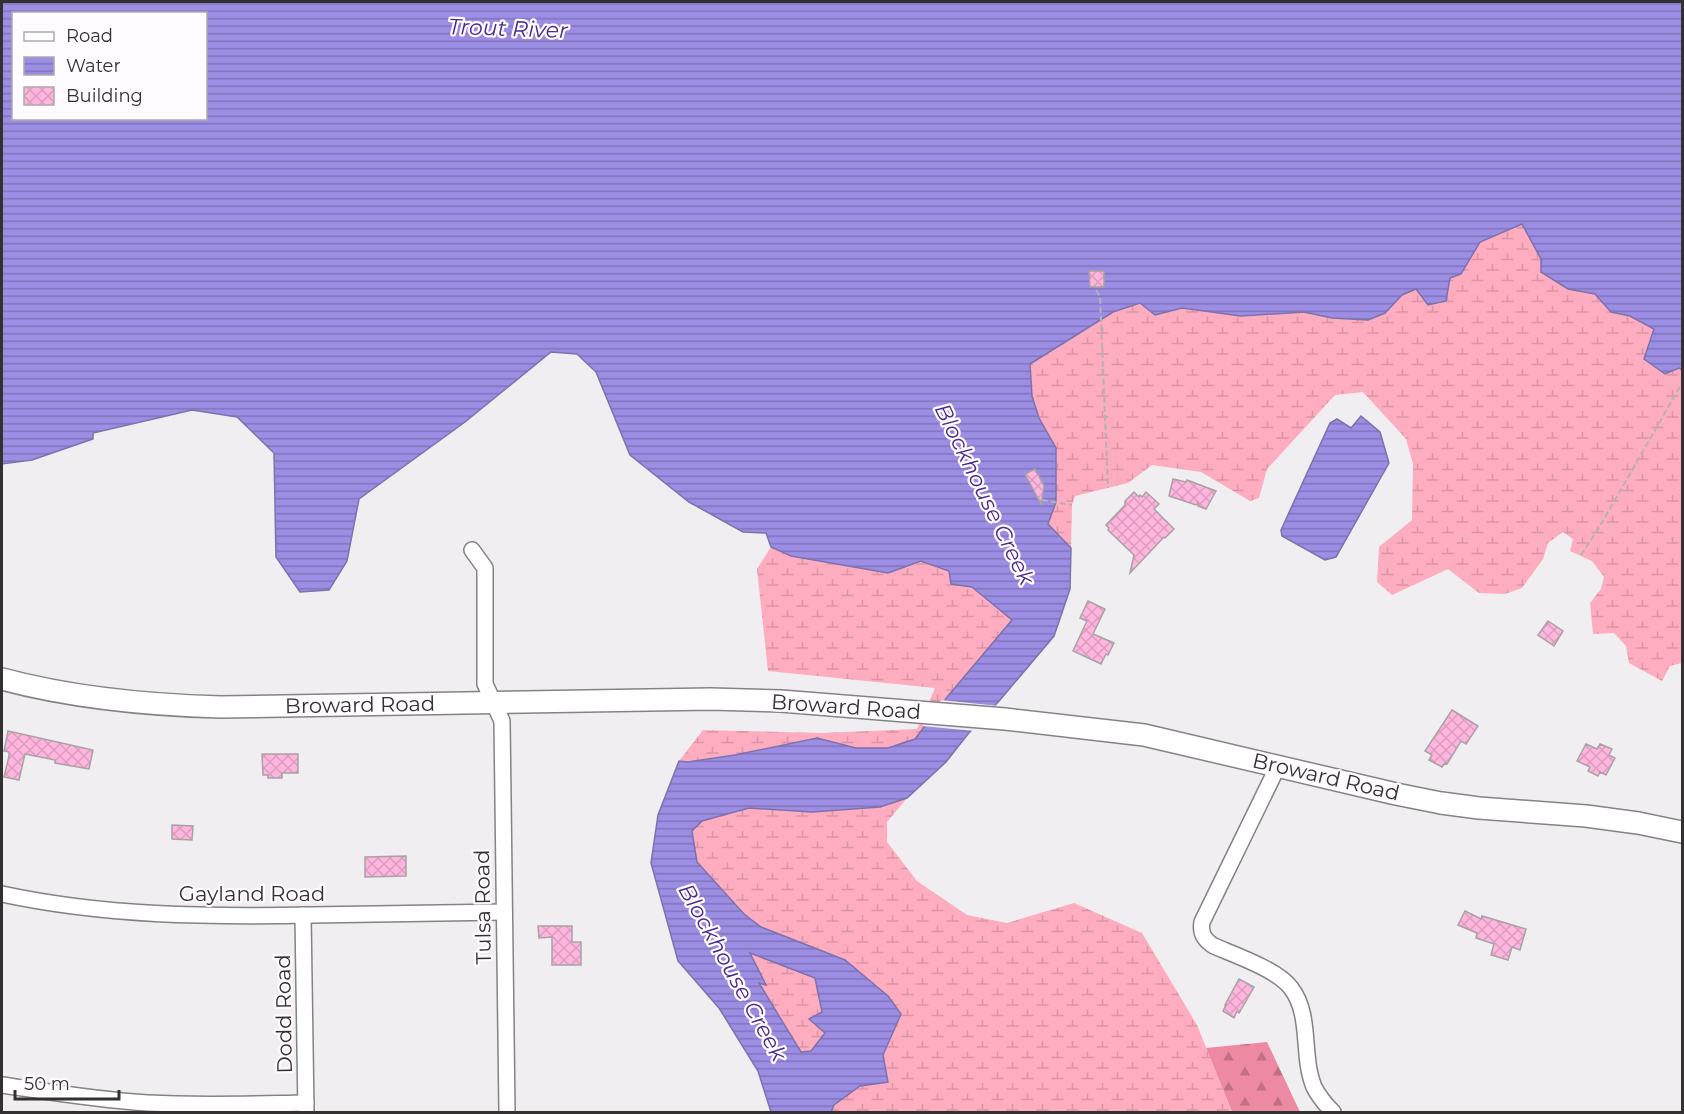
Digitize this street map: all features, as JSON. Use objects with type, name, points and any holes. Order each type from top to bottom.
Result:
[{"type":"main road","name":"Broward Road","points":[[2,679],[51,690],[129,702],[221,707],[723,699],[781,701],[1005,719],[1144,735],[1441,803],[1586,816],[1683,832]]},
{"type":"street","name":"Tulsa Road","points":[[472,550],[485,568],[485,684],[502,721],[507,1113]]},
{"type":"street","points":[[1278,766],[1202,922],[1201,930],[1208,942],[1214,946],[1263,968],[1278,976],[1291,987],[1303,1016],[1314,1085],[1322,1101],[1334,1113]]},
{"type":"street","name":"Gayland Road","points":[[2,894],[89,909],[154,914],[216,916],[504,912]]},
{"type":"street","name":"Dodd Road","points":[[303,915],[306,1108]]},
{"type":"street","points":[[2,1085],[76,1096],[148,1103],[306,1108]]},
{"type":"path","points":[[1096,290],[1100,297],[1108,488]]},
{"type":"path","points":[[1581,555],[1683,383]]},
{"type":"path","points":[[1042,500],[1072,505]]},
{"type":"green space","points":[[1522,224],[1541,259],[1568,289],[1595,294],[1611,311],[1630,316],[1654,329],[1682,370],[1682,663],[1670,666],[1662,681],[1629,663],[1626,646],[1614,633],[1593,634],[1590,603],[1601,589],[1604,577],[1592,561],[1570,551],[1573,539],[1563,532],[1548,543],[1543,559],[1522,588],[1505,594],[1479,593],[1448,569],[1392,595],[1377,582],[1379,547],[1412,520],[1413,464],[1406,439],[1363,392],[1335,395],[1267,469],[1259,498],[1250,501],[1201,472],[1152,465],[1128,483],[1075,496],[1072,505],[1071,548],[1048,524],[1056,502],[1056,448],[1039,418],[1032,396],[1030,364],[1113,311],[1140,303],[1155,315],[1181,308],[1241,316],[1304,312],[1332,318],[1385,313],[1402,295],[1416,289],[1428,305],[1446,301],[1450,278],[1461,274],[1480,242]]},
{"type":"green space","points":[[771,547],[791,556],[888,572],[921,561],[949,571],[951,584],[972,587],[1013,620],[948,696],[915,739],[888,748],[856,748],[817,738],[735,755],[688,762],[679,761],[703,730],[822,733],[917,729],[935,688],[768,671],[757,569]]},
{"type":"green space","points":[[907,798],[887,822],[887,842],[917,881],[967,915],[1007,923],[1074,903],[1142,933],[1197,1025],[1232,1112],[831,1112],[836,1103],[858,1088],[874,1068],[900,1013],[845,961],[761,927],[744,914],[697,862],[691,831],[702,821],[749,808],[812,812],[880,807]]},
{"type":"green space","points":[[749,952],[815,978],[825,1033],[811,1051],[801,1053],[759,983],[765,985]]},
{"type":"green space","points":[[1267,1042],[1300,1112],[1232,1112],[1206,1048]]},
{"type":"water","points":[[2,2],[1682,2],[1682,370],[1679,368],[1665,374],[1644,359],[1654,329],[1630,316],[1611,312],[1595,294],[1568,289],[1541,272],[1541,259],[1522,224],[1480,242],[1461,274],[1450,278],[1446,301],[1428,305],[1416,289],[1402,295],[1385,313],[1368,320],[1332,318],[1304,312],[1241,316],[1182,308],[1155,315],[1140,303],[1113,312],[1030,364],[1032,396],[1039,418],[1056,448],[1056,502],[1048,524],[1071,548],[1070,589],[1054,636],[946,762],[907,798],[880,807],[812,812],[749,808],[702,821],[692,831],[697,862],[744,914],[761,927],[845,960],[888,996],[901,1014],[883,1055],[888,1082],[860,1086],[834,1105],[831,1112],[771,1112],[758,1071],[719,1008],[678,961],[651,863],[658,815],[679,761],[688,762],[735,755],[817,738],[856,748],[888,748],[915,739],[1012,620],[972,587],[951,584],[949,571],[921,561],[888,573],[791,556],[771,547],[766,533],[743,532],[689,502],[630,455],[596,372],[577,354],[551,352],[465,422],[359,499],[347,561],[329,590],[300,592],[276,557],[274,453],[237,417],[192,410],[93,433],[93,439],[32,460],[2,464]],"holes":[[[750,953],[815,978],[822,1012],[809,1019],[825,1033],[811,1051],[801,1052],[759,983],[766,985]]]},
{"type":"water","points":[[1361,416],[1380,432],[1389,463],[1336,557],[1325,560],[1282,536],[1281,530],[1330,423],[1337,419],[1351,428]]},
{"type":"pier","points":[[941,700],[999,706],[975,731],[922,726]]},
{"type":"building","points":[[1089,271],[1104,271],[1104,287],[1090,287]]},
{"type":"building","points":[[1035,469],[1044,486],[1041,504],[1025,474]]},
{"type":"building","points":[[1173,479],[1186,482],[1187,480],[1216,491],[1206,509],[1198,506],[1198,503],[1196,505],[1169,496]]},
{"type":"building","points":[[1134,492],[1142,497],[1146,492],[1159,504],[1154,509],[1174,529],[1130,573],[1134,555],[1108,530],[1106,525]]},
{"type":"building","points":[[1088,601],[1105,609],[1093,634],[1114,643],[1101,664],[1073,651],[1087,621],[1080,618]]},
{"type":"building","points":[[1548,621],[1563,631],[1554,646],[1538,635]]},
{"type":"building","points":[[1452,710],[1478,726],[1466,744],[1461,741],[1447,764],[1445,763],[1442,767],[1429,760],[1432,755],[1425,751]]},
{"type":"building","points":[[8,731],[93,750],[89,769],[55,763],[55,760],[25,754],[19,780],[4,777],[9,756],[9,752],[4,751]]},
{"type":"building","points":[[1586,744],[1597,749],[1600,744],[1612,749],[1609,755],[1615,758],[1606,775],[1600,772],[1598,776],[1588,771],[1590,767],[1577,761]]},
{"type":"building","points":[[262,754],[298,754],[298,773],[282,773],[282,778],[268,778],[268,775],[263,775]]},
{"type":"building","points":[[172,825],[193,826],[192,840],[172,839]]},
{"type":"building","points":[[406,856],[406,876],[365,877],[365,857]]},
{"type":"building","points":[[1465,911],[1481,919],[1482,916],[1526,929],[1520,950],[1512,947],[1508,960],[1491,955],[1494,944],[1476,938],[1477,933],[1458,925]]},
{"type":"building","points":[[538,926],[572,926],[572,942],[581,942],[581,965],[552,965],[552,937],[539,938]]},
{"type":"building","points":[[1239,979],[1254,987],[1234,1018],[1223,1011]]},
{"type":"water label","name":"Trout River","points":[[508,28]]},
{"type":"water label","name":"Blockhouse Creek","points":[[985,494]]},
{"type":"water label","name":"Blockhouse Creek","points":[[733,972]]}]
